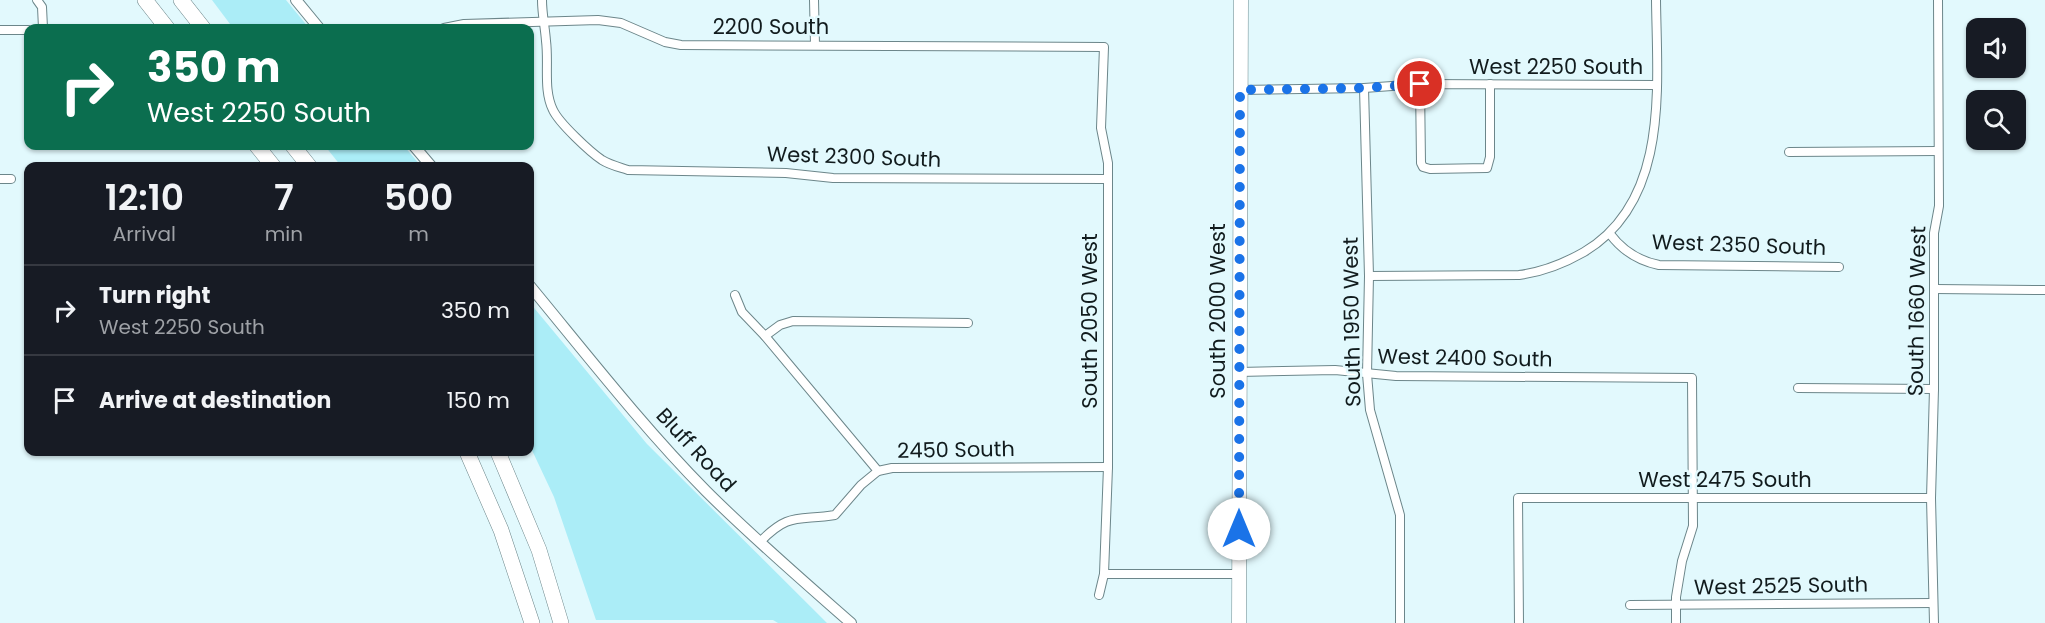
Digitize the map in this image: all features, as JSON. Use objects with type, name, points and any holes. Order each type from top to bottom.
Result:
[{"type":"highway","points":[[145,0],[164,24]]},
{"type":"highway","points":[[181,0],[199,24]]},
{"type":"highway","points":[[260,150],[270,162]]},
{"type":"highway","points":[[296,150],[306,162]]},
{"type":"highway","points":[[469,456],[501,530],[532,623]]},
{"type":"highway","points":[[500,456],[535,539],[561,623]]},
{"type":"main road","name":"South 2000 West","points":[[1239,623],[1241,0]]},
{"type":"street","points":[[37,0],[42,7],[43,24]]},
{"type":"street","points":[[296,0],[316,24]]},
{"type":"street","points":[[542,0],[543,23]]},
{"type":"street","points":[[814,0],[815,45]]},
{"type":"street","points":[[1369,276],[1534,273],[1570,260],[1610,234],[1640,188],[1654,132],[1657,85],[1656,0]]},
{"type":"street","name":"South 1660 West","points":[[1934,623],[1931,498],[1934,233],[1939,206],[1938,0]]},
{"type":"street","name":"2200 South","points":[[464,24],[598,21],[621,23],[665,42],[681,45],[1104,47]]},
{"type":"street","name":"West 2300 South","points":[[543,23],[548,94],[553,110],[561,121],[601,160],[613,166],[628,170],[786,173],[833,178],[1108,179]]},
{"type":"street","points":[[0,30],[24,30]]},
{"type":"street","name":"South 2050 West","points":[[1098,595],[1104,574],[1108,467],[1108,163],[1101,128],[1104,47]]},
{"type":"street","points":[[1420,84],[1421,163],[1423,167],[1430,169],[1487,168],[1490,158],[1490,84]]},
{"type":"street","name":"West 2250 South","points":[[1240,90],[1364,88],[1420,84],[1657,85]]},
{"type":"street","name":"South 1950 West","points":[[1364,88],[1369,276],[1367,375],[1370,410],[1400,515],[1400,623]]},
{"type":"street","points":[[417,150],[428,162]]},
{"type":"street","points":[[1789,152],[1938,151]]},
{"type":"street","points":[[0,179],[12,179]]},
{"type":"street","name":"West 2350 South","points":[[1610,234],[1633,255],[1646,262],[1659,265],[1839,267]]},
{"type":"street","points":[[1935,289],[2045,290]]},
{"type":"street","name":"Bluff Road","points":[[534,291],[636,414],[705,490],[851,623]]},
{"type":"street","points":[[735,295],[742,312],[765,336],[878,471]]},
{"type":"street","points":[[765,336],[793,321],[968,322]]},
{"type":"street","name":"West 2400 South","points":[[1239,372],[1335,370],[1367,375],[1692,378],[1693,497]]},
{"type":"street","points":[[1798,388],[1934,389]]},
{"type":"street","name":"2450 South","points":[[760,542],[772,529],[784,521],[835,515],[861,485],[878,471],[892,468],[1108,467]]},
{"type":"street","points":[[1676,623],[1682,561],[1693,526],[1693,497]]},
{"type":"street","name":"West 2475 South","points":[[1519,623],[1518,498],[1931,498]]},
{"type":"street","points":[[1104,574],[1239,574]]},
{"type":"street","name":"West 2525 South","points":[[1630,605],[1933,603]]},
{"type":"shaded area","points":[[212,0],[286,0],[306,24],[230,24]]},
{"type":"shaded area","points":[[328,150],[407,150],[418,162],[338,162]]},
{"type":"shaded area","points":[[534,308],[647,444],[827,623],[778,623],[773,620],[596,620],[554,497],[534,454]]},
{"type":"route","points":[[1239,529],[1240,90],[1364,88],[1420,84]]}]
